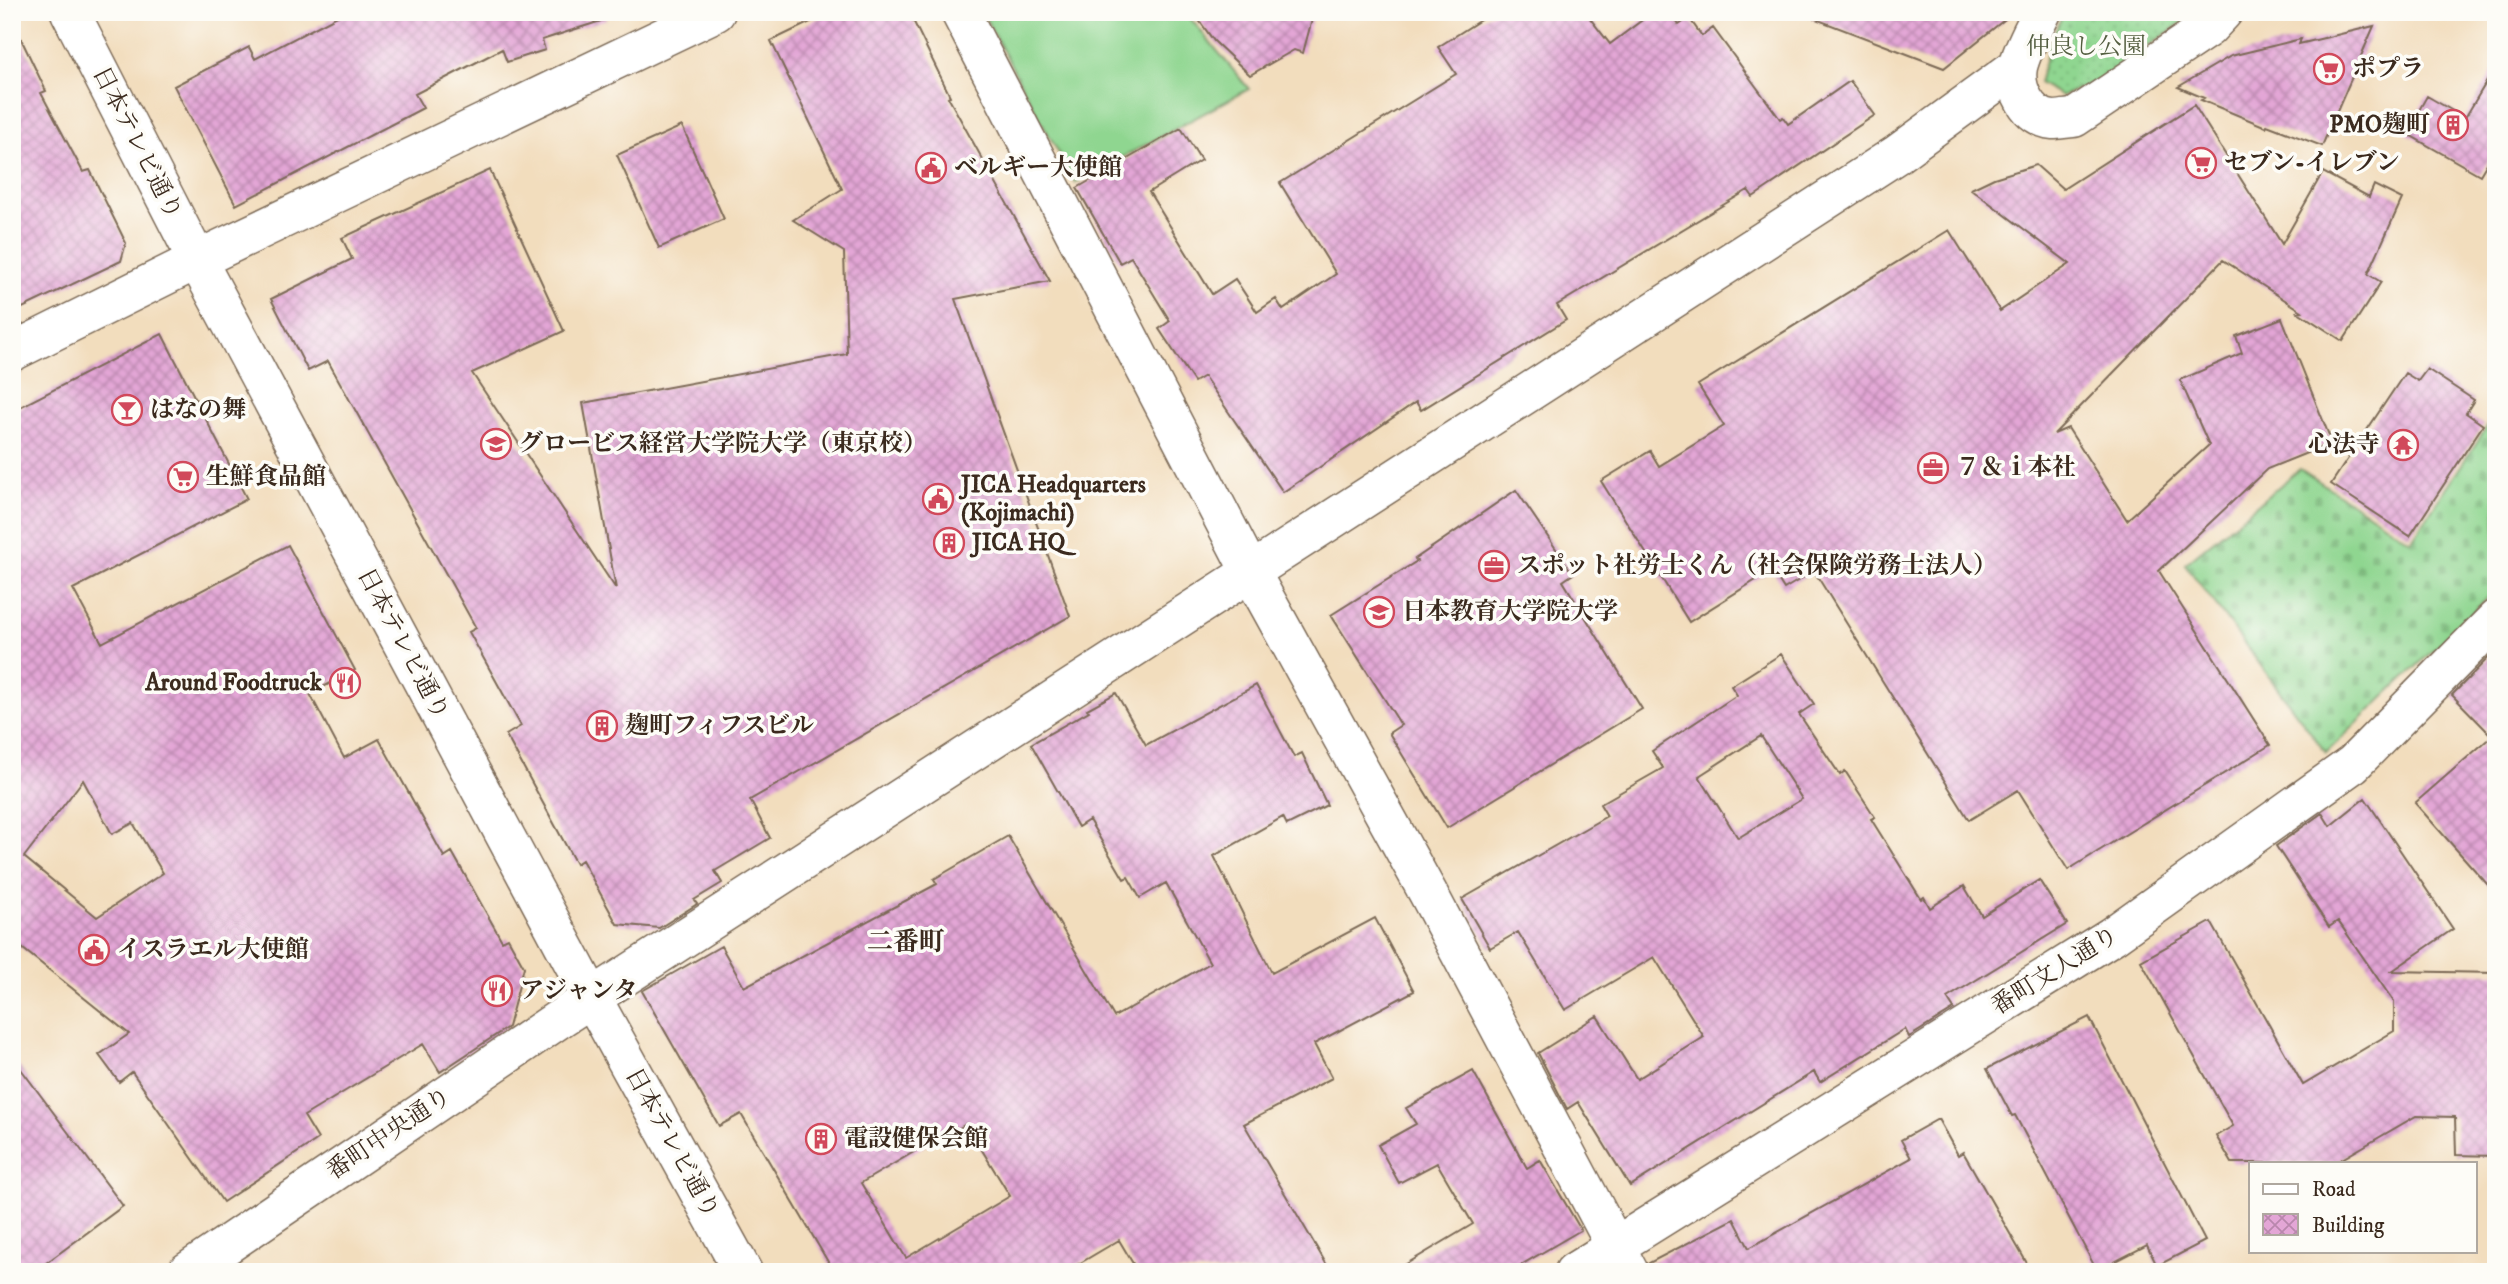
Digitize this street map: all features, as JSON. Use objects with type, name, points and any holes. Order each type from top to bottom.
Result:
[{"type":"street","name":"日本テレビ通り","points":[[70,12],[197,260],[592,998],[743,1272]]},
{"type":"street","points":[[12,352],[197,260],[716,12]]},
{"type":"street","points":[[960,12],[1250,571],[1428,893],[1622,1259]]},
{"type":"street","points":[[2042,12],[2018,66],[2017,86],[2024,101],[2035,113],[2051,120],[2074,118],[2208,29],[2223,12]]},
{"type":"street","name":"番町中央通り","points":[[187,1272],[592,998],[1896,155],[2018,66]]},
{"type":"street","name":"番町文人通り","points":[[1574,1272],[1622,1259],[2112,936],[2353,764],[2496,619]]},
{"type":"green space","points":[[982,12],[1185,12],[1249,89],[1075,183]]},
{"type":"green space","name":"仲良し公園","points":[[2064,12],[2197,12],[2100,80],[2061,96],[2039,83],[2050,42]]},
{"type":"green space","points":[[2496,413],[2496,590],[2326,753],[2185,564],[2300,469],[2411,541]]},
{"type":"building","points":[[345,12],[606,12],[607,19],[542,40],[545,50],[507,62],[502,49],[415,94],[423,108],[236,205],[174,86],[249,47],[255,59]]},
{"type":"building","points":[[831,12],[909,12],[950,96],[948,97],[1050,281],[955,299],[1070,616],[750,800],[770,838],[715,871],[722,883],[694,900],[697,904],[659,928],[617,924],[582,860],[576,864],[506,735],[521,726],[469,632],[476,628],[328,361],[308,371],[271,299],[352,259],[342,238],[490,170],[564,331],[472,373],[616,589],[583,403],[847,354],[844,252],[793,220],[842,189],[771,41]]},
{"type":"building","points":[[1193,12],[1314,12],[1303,53],[1294,50],[1250,75],[1214,41]]},
{"type":"building","points":[[1493,12],[1585,12],[1610,44],[1653,12],[1669,12],[1679,25],[1689,18],[1702,36],[1713,28],[1780,119],[1783,117],[1788,124],[1850,81],[1875,115],[1753,197],[1748,190],[1557,305],[1566,320],[1421,410],[1416,402],[1283,492],[1204,376],[1194,382],[1159,329],[1170,321],[1131,257],[1120,263],[1077,188],[1181,128],[1201,160],[1149,192],[1212,294],[1235,279],[1257,312],[1276,299],[1283,310],[1336,274],[1280,183],[1456,74],[1438,47]]},
{"type":"building","points":[[1806,12],[2014,12],[1944,68],[1805,15]]},
{"type":"building","points":[[12,20],[46,91],[41,93],[83,172],[90,170],[126,243],[121,261],[12,313]]},
{"type":"building","points":[[2374,26],[2322,146],[2267,125],[2266,127],[2201,100],[2204,98],[2178,87],[2231,56],[2301,39],[2299,44]]},
{"type":"building","name":"PMO麹町","points":[[2496,66],[2496,148],[2480,175],[2406,133],[2427,96],[2465,118]]},
{"type":"building","points":[[2194,105],[2282,244],[2323,172],[2369,197],[2374,185],[2402,199],[2368,274],[2381,282],[2343,341],[2223,260],[2054,434],[2068,428],[2127,520],[2209,445],[2180,380],[2242,353],[2236,336],[2282,318],[2332,443],[2267,469],[2159,571],[2270,745],[2068,870],[2018,790],[1969,820],[1814,571],[1784,589],[1772,570],[1689,622],[1601,481],[1650,451],[1659,466],[1724,426],[1698,385],[1949,230],[2000,311],[2070,264],[1971,189],[1994,178],[2036,165],[2063,189]]},
{"type":"building","points":[[682,126],[724,219],[659,248],[617,155]]},
{"type":"building","points":[[162,334],[247,499],[73,589],[102,643],[288,545],[355,670],[310,694],[344,758],[379,739],[444,857],[452,852],[502,941],[508,938],[524,967],[508,1027],[440,1072],[423,1044],[304,1116],[318,1139],[223,1202],[132,1072],[119,1082],[99,1055],[129,1034],[12,940],[12,411]],"holes":[[[83,780],[112,834],[133,823],[163,873],[97,917],[24,857]]]},
{"type":"building","points":[[2427,369],[2474,400],[2466,413],[2483,425],[2410,536],[2331,484],[2405,373],[2418,381]]},
{"type":"building","points":[[1516,490],[1573,574],[1563,581],[1642,709],[1447,828],[1389,733],[1401,725],[1331,615],[1417,561],[1415,559]]},
{"type":"building","points":[[2496,650],[2496,894],[2415,803],[2492,736],[2452,695]]},
{"type":"building","points":[[1781,654],[1814,704],[1799,714],[1840,775],[1845,771],[1875,817],[1871,819],[1921,899],[1924,897],[1930,908],[1964,886],[1982,916],[2039,880],[2067,924],[1947,998],[1954,1009],[1909,1037],[1905,1029],[1820,1082],[1814,1072],[1630,1186],[1578,1102],[1567,1109],[1538,1053],[1597,1016],[1637,1079],[1704,1037],[1654,957],[1565,1010],[1518,932],[1490,948],[1462,899],[1607,816],[1600,804],[1663,768],[1652,751],[1737,695],[1731,686]],"holes":[[[1761,736],[1802,799],[1738,838],[1699,776]]]},
{"type":"building","points":[[1256,685],[1294,757],[1302,753],[1327,805],[1287,825],[1283,817],[1214,856],[1272,973],[1375,918],[1414,991],[1314,1044],[1332,1078],[1244,1124],[1331,1272],[1138,1272],[1119,1240],[1065,1272],[834,1272],[741,1114],[719,1126],[642,991],[721,946],[744,987],[937,884],[934,879],[1008,836],[1114,1017],[1210,963],[1166,883],[1140,898],[1128,877],[1124,879],[1089,820],[1078,827],[1031,744],[1116,693],[1146,745]],"holes":[[[966,1124],[1010,1196],[906,1258],[861,1183]]]},
{"type":"building","points":[[2365,798],[2453,929],[2392,971],[2496,973],[2496,1156],[2456,1155],[2455,1117],[2416,1116],[2337,1162],[2232,1163],[2216,1136],[2233,1126],[2141,961],[2211,922],[2303,1085],[2394,1031],[2394,1002],[2338,921],[2329,927],[2276,846],[2322,813],[2330,826]]},
{"type":"building","points":[[2089,1017],[2205,1241],[2157,1266],[2147,1245],[2097,1271],[2015,1115],[2012,1116],[1987,1069]]},
{"type":"building","points":[[12,1057],[123,1206],[34,1272],[12,1272]]},
{"type":"building","points":[[1473,1071],[1527,1168],[1540,1160],[1581,1230],[1509,1272],[1393,1272],[1473,1224],[1437,1163],[1399,1183],[1378,1145],[1416,1124],[1406,1108]]},
{"type":"building","points":[[1938,1119],[1958,1155],[1963,1152],[2032,1272],[1651,1272],[1649,1263],[1734,1219],[1749,1248],[1911,1158],[1901,1140]]},
{"type":"place","name":"ポプラ","points":[[2329,69]]},
{"type":"place","name":"PMO麹町","points":[[2453,125]]},
{"type":"place","name":"セブン-イレブン","points":[[2201,163]]},
{"type":"place","name":"ベルギー大使館","points":[[931,168]]},
{"type":"place","name":"はなの舞","points":[[127,410]]},
{"type":"place","name":"グロービス経営大学院大学（東京校）","points":[[496,444]]},
{"type":"place","name":"心法寺","points":[[2403,445]]},
{"type":"place","name":"７＆ｉ本社","points":[[1933,468]]},
{"type":"place","name":"生鮮食品館","points":[[183,477]]},
{"type":"place","name":"JICA Headquarters (Kojimachi)","points":[[938,499]]},
{"type":"place","name":"JICA HQ","points":[[949,543]]},
{"type":"place","name":"スポット社労士くん（社会保険労務士法人）","points":[[1494,566]]},
{"type":"place","name":"日本教育大学院大学","points":[[1379,612]]},
{"type":"place","name":"Around Foodtruck","points":[[345,683]]},
{"type":"place","name":"麹町フィフスビル","points":[[602,726]]},
{"type":"place","name":"イスラエル大使館","points":[[94,950]]},
{"type":"place","name":"アジャンタ","points":[[497,991]]},
{"type":"place","name":"電設健保会館","points":[[821,1139]]},
{"type":"district","name":"二番町","points":[[906,942]]}]
